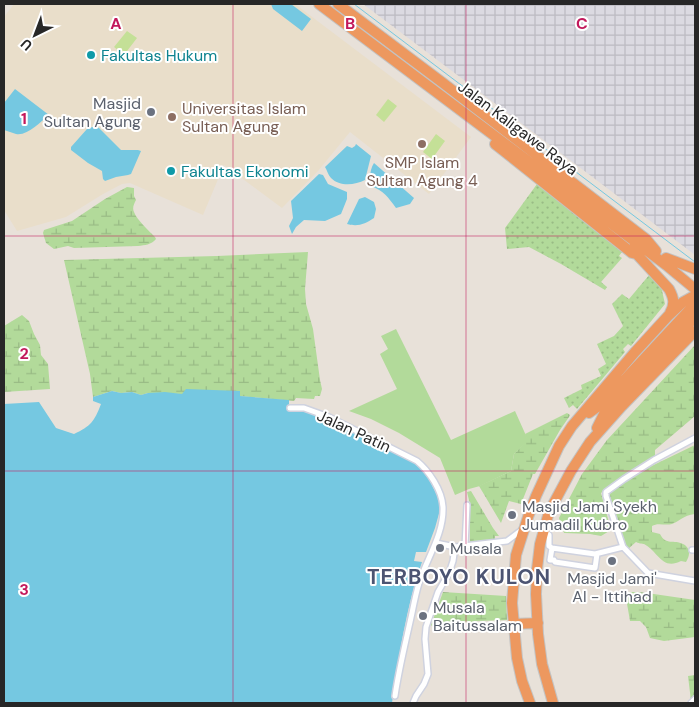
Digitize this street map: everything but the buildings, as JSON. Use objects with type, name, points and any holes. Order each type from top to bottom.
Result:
[{"type":"highway","points":[[309,4],[526,168],[636,254]]},
{"type":"highway","name":"Jalan Kaligawe Raya","points":[[319,4],[588,206]]},
{"type":"highway","name":"Jalan Kaligawe Raya","points":[[329,4],[656,251],[693,276]]},
{"type":"highway","points":[[338,4],[646,239],[656,251]]},
{"type":"highway","points":[[588,206],[666,284],[672,294],[674,305],[668,316]]},
{"type":"highway","points":[[588,206],[695,289]]},
{"type":"highway","points":[[530,703],[522,681],[517,658],[512,589],[518,546],[536,496],[559,446],[572,426],[668,316],[683,302],[695,296]]},
{"type":"highway","points":[[572,426],[604,402],[695,304]]},
{"type":"highway","points":[[590,442],[604,414],[695,317]]},
{"type":"highway","points":[[553,703],[542,664],[536,594],[537,570],[544,530],[550,512],[580,455],[590,442],[695,331]]},
{"type":"highway","points":[[514,624],[538,623]]},
{"type":"street","name":"Jalan Patin","points":[[290,408],[304,408],[329,417],[417,461],[427,471],[439,491],[443,513],[436,543]]},
{"type":"street","points":[[695,438],[624,478],[606,492],[622,547],[648,573],[695,581]]},
{"type":"street","points":[[465,546],[467,505]]},
{"type":"street","points":[[395,696],[414,600],[425,566],[436,543],[455,547],[507,541],[524,529]]},
{"type":"street","points":[[544,530],[549,535],[549,546],[552,548],[550,560],[596,568],[597,554]]},
{"type":"street","points":[[507,541],[518,546]]},
{"type":"street","points":[[413,703],[428,674],[425,639],[426,627],[438,592],[449,573],[455,547]]},
{"type":"street","points":[[552,548],[597,554],[622,547]]},
{"type":"street","points":[[691,703],[695,699]]},
{"type":"shaded area","name":"Universitas Islam Sultan Agung","points":[[14,4],[295,4],[471,137],[429,194],[350,132],[318,171],[282,208],[224,165],[203,215],[130,183],[122,184],[103,194],[66,217],[17,231],[4,210],[4,17]]},
{"type":"shaded area","points":[[363,4],[695,4],[695,255],[603,185]]},
{"type":"green space","points":[[127,31],[137,38],[124,55],[114,47]]},
{"type":"green space","points":[[388,99],[397,106],[384,122],[376,115]]},
{"type":"green space","points":[[436,134],[445,141],[432,159],[423,152]]},
{"type":"green space","points":[[537,184],[622,252],[619,256],[622,258],[601,282],[607,287],[605,290],[529,247],[507,249],[505,228]]},
{"type":"green space","points":[[127,187],[134,188],[136,200],[133,210],[140,222],[155,237],[156,239],[152,242],[138,246],[74,248],[68,246],[54,249],[46,243],[44,230],[72,221]]},
{"type":"green space","points":[[308,252],[305,289],[306,304],[313,329],[322,389],[320,396],[315,396],[314,399],[296,398],[294,401],[239,396],[240,392],[148,393],[141,395],[132,392],[121,393],[112,391],[93,397],[90,374],[64,260]]},
{"type":"green space","points":[[650,274],[661,286],[665,304],[631,346],[628,344],[623,349],[625,352],[577,409],[573,405],[569,408],[564,398],[582,389],[581,385],[601,376],[598,369],[606,364],[597,344],[614,336],[623,326],[612,304],[622,294],[629,299]]},
{"type":"green space","points":[[22,315],[29,321],[40,345],[41,355],[48,364],[50,389],[4,392],[4,326]]},
{"type":"green space","points":[[396,329],[451,440],[515,411],[528,440],[514,454],[511,471],[480,486],[455,495],[440,458],[399,433],[371,419],[349,411],[397,389],[380,354],[388,349],[381,336]]},
{"type":"green space","points":[[695,345],[695,416],[655,450],[655,457],[611,484],[601,493],[611,530],[601,536],[564,533],[559,518],[582,474],[607,440]]},
{"type":"green space","points":[[567,413],[570,415],[569,417],[535,474],[533,474],[521,504],[509,501],[501,523],[479,486],[511,471],[514,454],[527,440],[525,434]]},
{"type":"green space","points":[[695,445],[695,514],[672,524],[652,526],[652,532],[660,534],[665,540],[686,546],[689,552],[686,562],[681,561],[669,564],[644,544],[636,542],[628,549],[620,544],[606,494],[635,474]]},
{"type":"green space","points":[[471,491],[499,536],[495,536],[495,541],[470,544],[470,504],[467,492]]},
{"type":"green space","points":[[443,592],[506,596],[507,620],[478,621],[434,628],[431,625]]},
{"type":"green space","points":[[625,592],[640,592],[695,600],[695,637],[664,641],[650,638],[646,627],[640,621],[630,621]]},
{"type":"green space","points":[[695,675],[695,696],[691,701],[688,676]]},
{"type":"water","points":[[271,4],[291,4],[311,19],[302,31],[273,9]]},
{"type":"water","points":[[15,89],[49,115],[34,128],[20,134],[4,130],[4,103]]},
{"type":"water","points":[[95,126],[121,150],[141,151],[131,174],[105,181],[102,171],[71,150],[71,147],[87,129]]},
{"type":"water","points":[[356,144],[371,156],[365,180],[348,184],[335,181],[330,177],[325,167],[347,146],[352,148]]},
{"type":"water","points":[[374,163],[414,198],[410,204],[396,208],[385,195],[371,186],[370,174]]},
{"type":"water","points":[[319,174],[323,175],[328,184],[347,192],[347,199],[341,214],[325,221],[304,220],[296,227],[292,234],[289,226],[293,218],[291,201]]},
{"type":"water","points":[[365,197],[374,202],[376,209],[374,218],[361,224],[347,224],[359,199]]},
{"type":"water","points":[[186,389],[240,391],[240,396],[289,400],[289,409],[311,411],[348,428],[372,443],[418,465],[429,479],[438,497],[440,510],[426,552],[416,552],[414,561],[422,562],[407,614],[392,703],[4,703],[4,404],[39,402],[56,428],[74,434],[88,426],[96,415],[101,404],[93,401],[93,397],[112,391],[121,393],[132,392],[141,395],[165,392],[182,394]]},
{"type":"waterway","points":[[354,4],[695,262]]},
{"type":"place","name":"Fakultas Hukum","points":[[91,55]]},
{"type":"place","name":"Masjid Sultan Agung","points":[[151,112]]},
{"type":"place","name":"Universitas Islam Sultan Agung","points":[[172,117]]},
{"type":"place","name":"SMP Islam Sultan Agung 4","points":[[422,144]]},
{"type":"place","name":"Fakultas Ekonomi","points":[[171,171]]},
{"type":"place","name":"Masjid Jami Syekh Jumadil Kubro","points":[[512,515]]},
{"type":"place","name":"Musala","points":[[440,548]]},
{"type":"place","name":"Masjid Jami' Al - Ittihad","points":[[612,561]]},
{"type":"place","name":"Musala Baitussalam","points":[[423,616]]},
{"type":"district","name":"TERBOYO KULON","points":[[459,577]]}]
